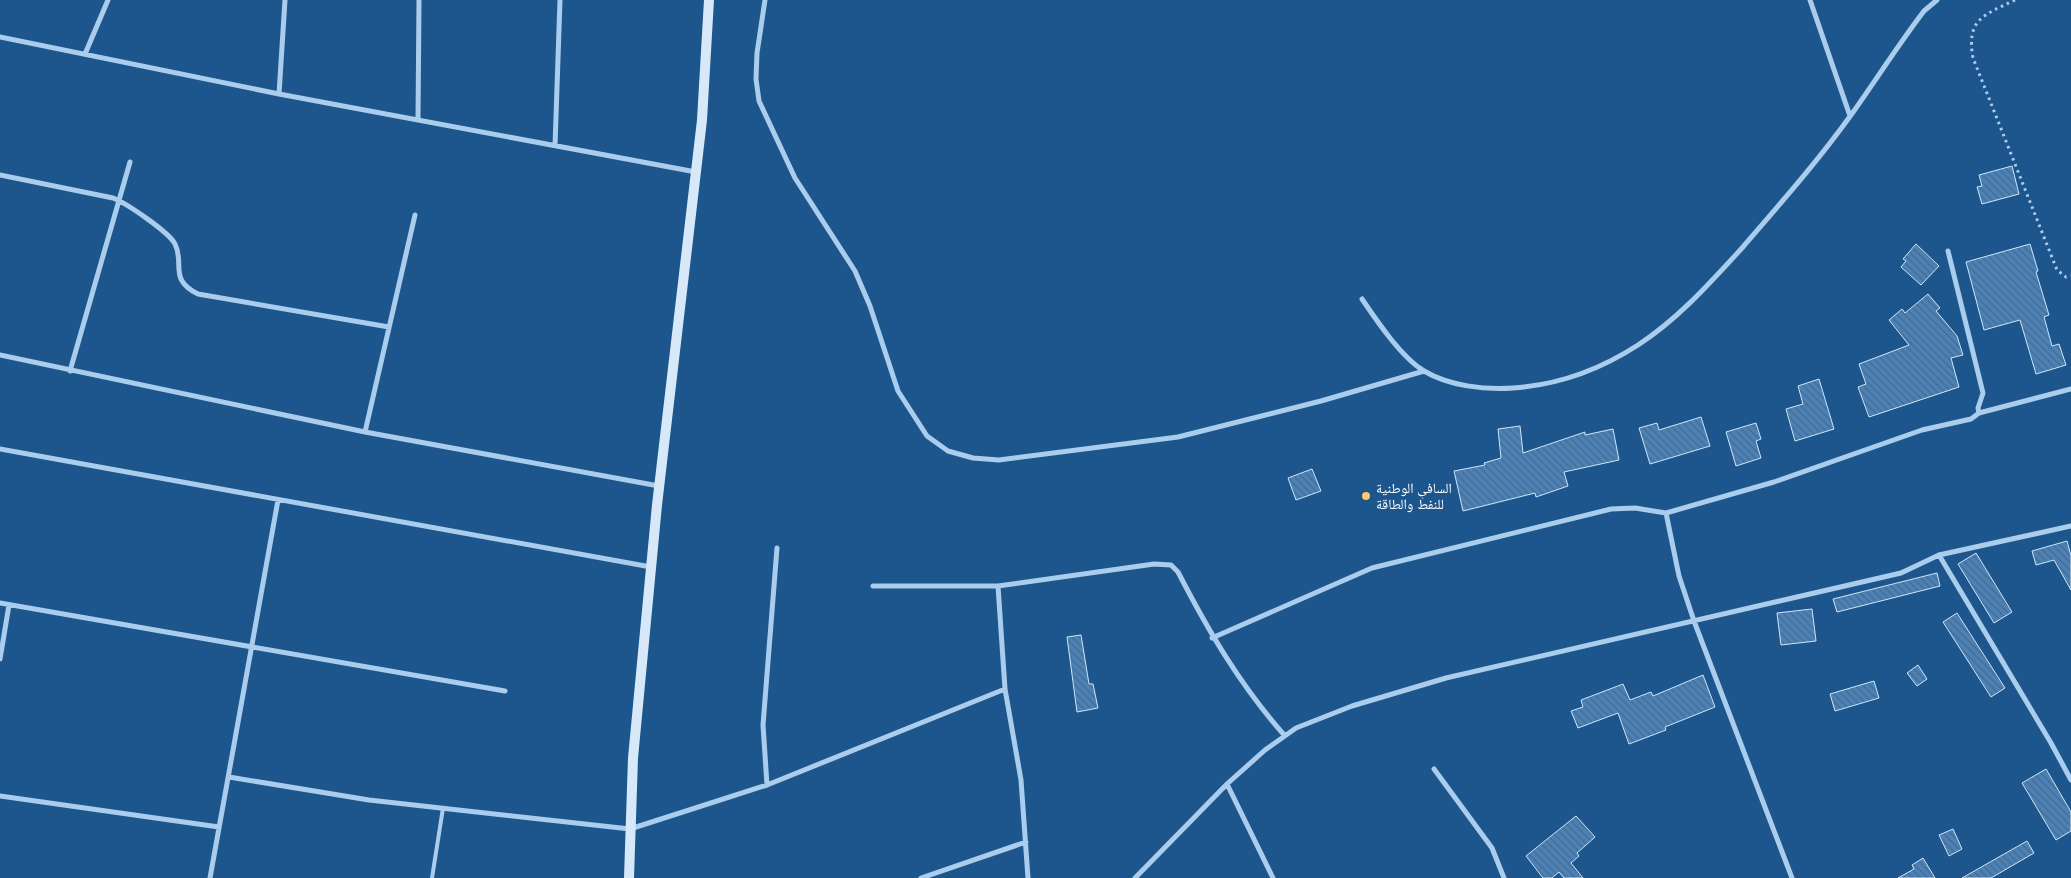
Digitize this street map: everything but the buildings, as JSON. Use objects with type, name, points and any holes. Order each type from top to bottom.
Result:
[{"type":"main road","points":[[629,878],[633,758],[659,486],[702,120],[709,0]]},
{"type":"street","points":[[85,54],[108,0]]},
{"type":"street","points":[[279,94],[285,0]]},
{"type":"street","points":[[418,120],[419,0]]},
{"type":"street","points":[[555,146],[560,0]]},
{"type":"street","points":[[765,0],[757,53],[756,79],[759,101],[795,178],[855,271],[870,306],[898,391],[926,436],[948,451],[973,458],[999,460],[1178,436],[1321,401],[1424,371]]},
{"type":"street","points":[[1810,0],[1850,116]]},
{"type":"street","points":[[1362,298],[1386,333],[1424,371],[1459,384],[1488,388],[1540,386],[1581,374],[1638,345],[1674,318],[1719,274],[1770,215],[1850,116],[1900,43],[1924,11],[1937,0]]},
{"type":"street","points":[[0,37],[279,94],[696,172]]},
{"type":"street","points":[[70,371],[130,162]]},
{"type":"street","points":[[1,177],[119,200],[172,239],[177,248],[180,276],[187,287],[198,294],[389,327]]},
{"type":"street","points":[[365,432],[415,215]]},
{"type":"street","points":[[1948,251],[1983,393],[1978,408],[1979,413]]},
{"type":"street","points":[[0,355],[365,432],[659,486]]},
{"type":"street","points":[[1212,638],[1372,568],[1611,509],[1635,508],[1666,513],[1774,482],[1922,430],[1971,419],[1979,413],[2071,389]]},
{"type":"street","points":[[0,449],[651,567]]},
{"type":"street","points":[[210,878],[253,648],[278,500]]},
{"type":"street","points":[[1666,513],[1679,576],[1694,621],[1792,878]]},
{"type":"street","points":[[1135,878],[1227,784],[1266,750],[1296,728],[1352,706],[1446,678],[1900,573],[1938,555],[2071,526]]},
{"type":"street","points":[[767,784],[763,725],[777,548]]},
{"type":"street","points":[[1938,555],[2071,780]]},
{"type":"street","points":[[873,586],[998,586],[1165,563],[1171,565],[1178,572],[1212,638],[1260,707],[1285,736]]},
{"type":"street","points":[[998,586],[1005,689],[1021,780],[1028,878]]},
{"type":"street","points":[[0,603],[505,691]]},
{"type":"street","points":[[0,659],[8,605]]},
{"type":"street","points":[[229,777],[369,800],[630,829],[767,784],[1005,689]]},
{"type":"street","points":[[1434,768],[1492,848],[1504,878]]},
{"type":"street","points":[[1227,784],[1273,878]]},
{"type":"street","points":[[0,796],[219,827]]},
{"type":"street","points":[[921,878],[1026,842]]},
{"type":"lane","points":[[432,878],[443,808]]},
{"type":"path","points":[[2015,0],[1987,14],[1975,24],[1970,40],[1971,49],[1985,91],[2057,270],[2066,277],[2071,276]]},
{"type":"place","name":"السافي الوطنية للنفط والطاقة","points":[[1366,496]]}]
